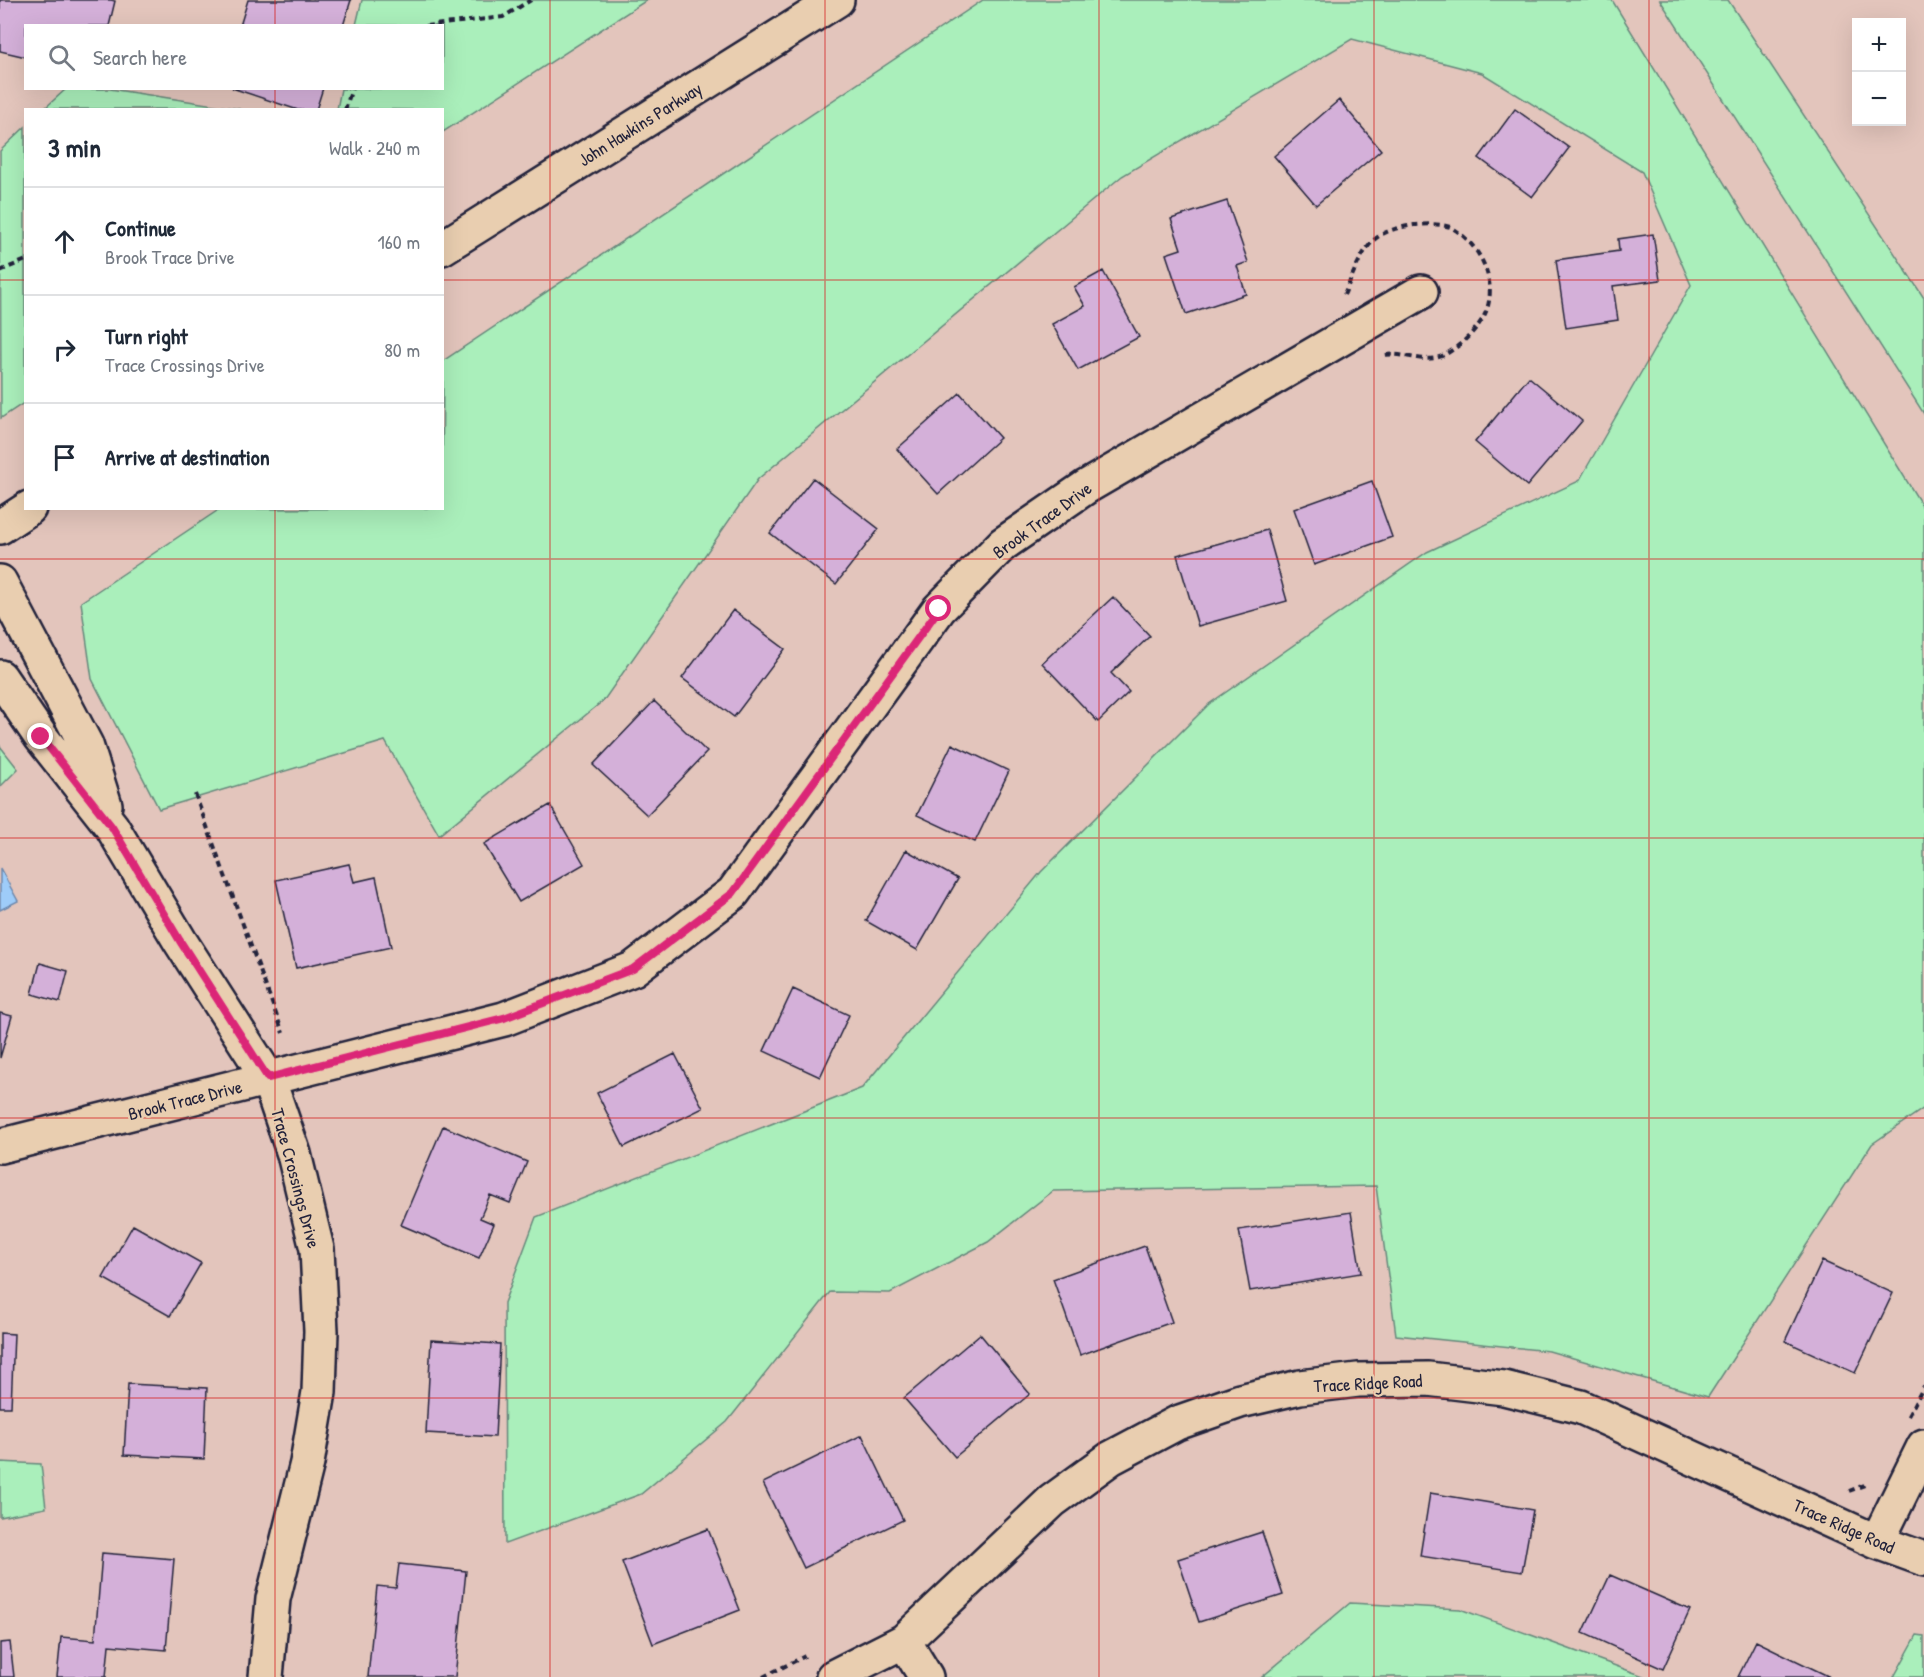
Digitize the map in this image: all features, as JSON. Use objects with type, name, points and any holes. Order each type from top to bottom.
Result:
[{"type":"street","name":"John Hawkins Parkway","points":[[444,247],[837,0]]},
{"type":"street","name":"Brook Trace Drive","points":[[0,1146],[261,1067],[504,1018],[633,969],[733,893],[939,609],[1003,544],[1086,487],[1421,292]]},
{"type":"street","points":[[0,527],[26,510]]},
{"type":"street","name":"Trace Crossings Drive","points":[[0,582],[86,745],[112,827]]},
{"type":"street","name":"Trace Crossings Drive","points":[[0,677],[41,737],[112,827],[180,941],[261,1067],[294,1154],[317,1249],[321,1331],[319,1392],[307,1463],[273,1599],[266,1677]]},
{"type":"street","name":"Trace Ridge Road","points":[[833,1677],[904,1641],[1052,1501],[1110,1458],[1177,1424],[1240,1401],[1300,1386],[1358,1380],[1428,1379],[1504,1388],[1581,1407],[1876,1542],[1924,1559]]},
{"type":"street","points":[[1876,1542],[1914,1435]]},
{"type":"street","points":[[904,1641],[926,1677]]},
{"type":"path","points":[[441,24],[503,16],[531,0]]},
{"type":"path","points":[[346,108],[351,90]]},
{"type":"path","points":[[0,270],[24,261]]},
{"type":"path","points":[[195,794],[287,1045],[261,1067]]},
{"type":"path","points":[[1914,1435],[1924,1386]]},
{"type":"path","points":[[1843,1492],[1865,1485],[1871,1478]]},
{"type":"path","points":[[763,1677],[811,1652]]},
{"type":"green space","points":[[362,0],[647,0],[444,131],[444,108],[337,108],[341,90],[444,90],[444,24],[356,24]]},
{"type":"green space","points":[[983,0],[1612,0],[1924,509],[1924,1108],[1872,1144],[1708,1397],[1549,1351],[1396,1335],[1376,1186],[1053,1191],[988,1242],[890,1293],[830,1292],[727,1422],[641,1494],[505,1544],[504,1303],[536,1217],[862,1088],[1041,872],[1209,704],[1427,552],[1579,481],[1691,285],[1642,172],[1482,73],[1352,39],[1122,176],[758,479],[604,700],[439,835],[385,741],[159,809],[92,679],[81,602],[219,510],[444,510],[444,360]]},
{"type":"green space","points":[[1660,0],[1728,0],[1924,298],[1924,414]]},
{"type":"green space","points":[[65,90],[116,90],[234,108],[45,108]]},
{"type":"green space","points":[[24,128],[24,403],[1,418],[0,151]]},
{"type":"green space","points":[[0,746],[18,769],[0,787]]},
{"type":"green space","points":[[0,1462],[41,1464],[46,1508],[0,1517]]},
{"type":"green space","points":[[1350,1603],[1460,1609],[1646,1677],[1262,1677]]},
{"type":"green space","points":[[1917,1635],[1924,1636],[1924,1677],[1894,1677]]},
{"type":"water","points":[[0,868],[18,901],[0,910]]},
{"type":"building","points":[[0,0],[115,1],[109,24],[24,24],[24,57],[0,51]]},
{"type":"building","points":[[248,0],[351,0],[344,24],[241,24]]},
{"type":"building","points":[[238,90],[322,90],[317,108],[292,108]]},
{"type":"building","points":[[1339,100],[1381,150],[1316,205],[1274,156]]},
{"type":"building","points":[[1515,109],[1569,148],[1532,197],[1479,158]]},
{"type":"building","points":[[1227,201],[1248,262],[1237,266],[1246,294],[1186,314],[1166,254],[1181,249],[1171,219]]},
{"type":"building","points":[[1653,234],[1660,280],[1613,286],[1618,320],[1566,328],[1556,260],[1619,251],[1618,239]]},
{"type":"building","points":[[1103,271],[1139,337],[1078,370],[1052,324],[1085,306],[1074,287]]},
{"type":"building","points":[[1529,377],[1582,421],[1527,486],[1475,442]]},
{"type":"building","points":[[960,393],[1000,438],[938,494],[897,449]]},
{"type":"building","points":[[813,478],[879,529],[836,584],[770,533]]},
{"type":"building","points":[[1372,481],[1392,537],[1314,565],[1294,509]]},
{"type":"building","points":[[1267,530],[1287,601],[1198,626],[1177,555]]},
{"type":"building","points":[[1113,597],[1150,636],[1111,673],[1129,692],[1098,722],[1042,663]]},
{"type":"building","points":[[733,610],[785,649],[734,717],[682,678]]},
{"type":"building","points":[[654,701],[707,752],[647,815],[593,765]]},
{"type":"building","points":[[952,744],[1009,771],[975,842],[917,815]]},
{"type":"building","points":[[550,805],[584,864],[519,902],[484,844]]},
{"type":"building","points":[[906,850],[958,879],[917,950],[866,921]]},
{"type":"building","points":[[349,864],[354,882],[376,877],[391,947],[296,968],[276,880]]},
{"type":"building","points":[[40,963],[68,971],[60,1002],[32,994]]},
{"type":"building","points":[[793,989],[849,1015],[820,1077],[764,1051]]},
{"type":"building","points":[[0,1013],[12,1016],[0,1058]]},
{"type":"building","points":[[675,1054],[703,1108],[624,1147],[597,1093]]},
{"type":"building","points":[[443,1126],[527,1162],[510,1203],[490,1195],[480,1218],[494,1224],[479,1258],[401,1225]]},
{"type":"building","points":[[1351,1212],[1361,1273],[1250,1291],[1239,1230]]},
{"type":"building","points":[[133,1225],[201,1263],[170,1316],[103,1278]]},
{"type":"building","points":[[1145,1246],[1172,1322],[1080,1355],[1053,1279]]},
{"type":"building","points":[[1822,1261],[1893,1293],[1855,1373],[1785,1341]]},
{"type":"building","points":[[0,1333],[14,1334],[11,1407],[0,1407]]},
{"type":"building","points":[[980,1334],[1030,1394],[955,1457],[904,1398]]},
{"type":"building","points":[[431,1340],[500,1344],[495,1437],[426,1433]]},
{"type":"building","points":[[128,1384],[207,1388],[204,1459],[124,1455]]},
{"type":"building","points":[[862,1435],[903,1520],[804,1568],[763,1483]]},
{"type":"building","points":[[1430,1493],[1533,1510],[1522,1572],[1420,1556]]},
{"type":"building","points":[[708,1529],[740,1610],[653,1644],[622,1562]]},
{"type":"building","points":[[1262,1532],[1283,1595],[1199,1622],[1178,1559]]},
{"type":"building","points":[[102,1553],[174,1559],[166,1650],[109,1645],[106,1677],[57,1677],[61,1637],[95,1640]]},
{"type":"building","points":[[399,1564],[466,1571],[455,1677],[368,1677],[377,1586],[396,1588]]},
{"type":"building","points":[[1610,1575],[1690,1610],[1663,1669],[1583,1633]]},
{"type":"building","points":[[1756,1641],[1830,1677],[1738,1677]]},
{"type":"building","points":[[10,1642],[14,1677],[0,1677],[0,1643]]},
{"type":"route","points":[[41,737],[112,827],[180,941],[268,1078],[504,1018],[633,969],[733,893],[939,609]]}]
